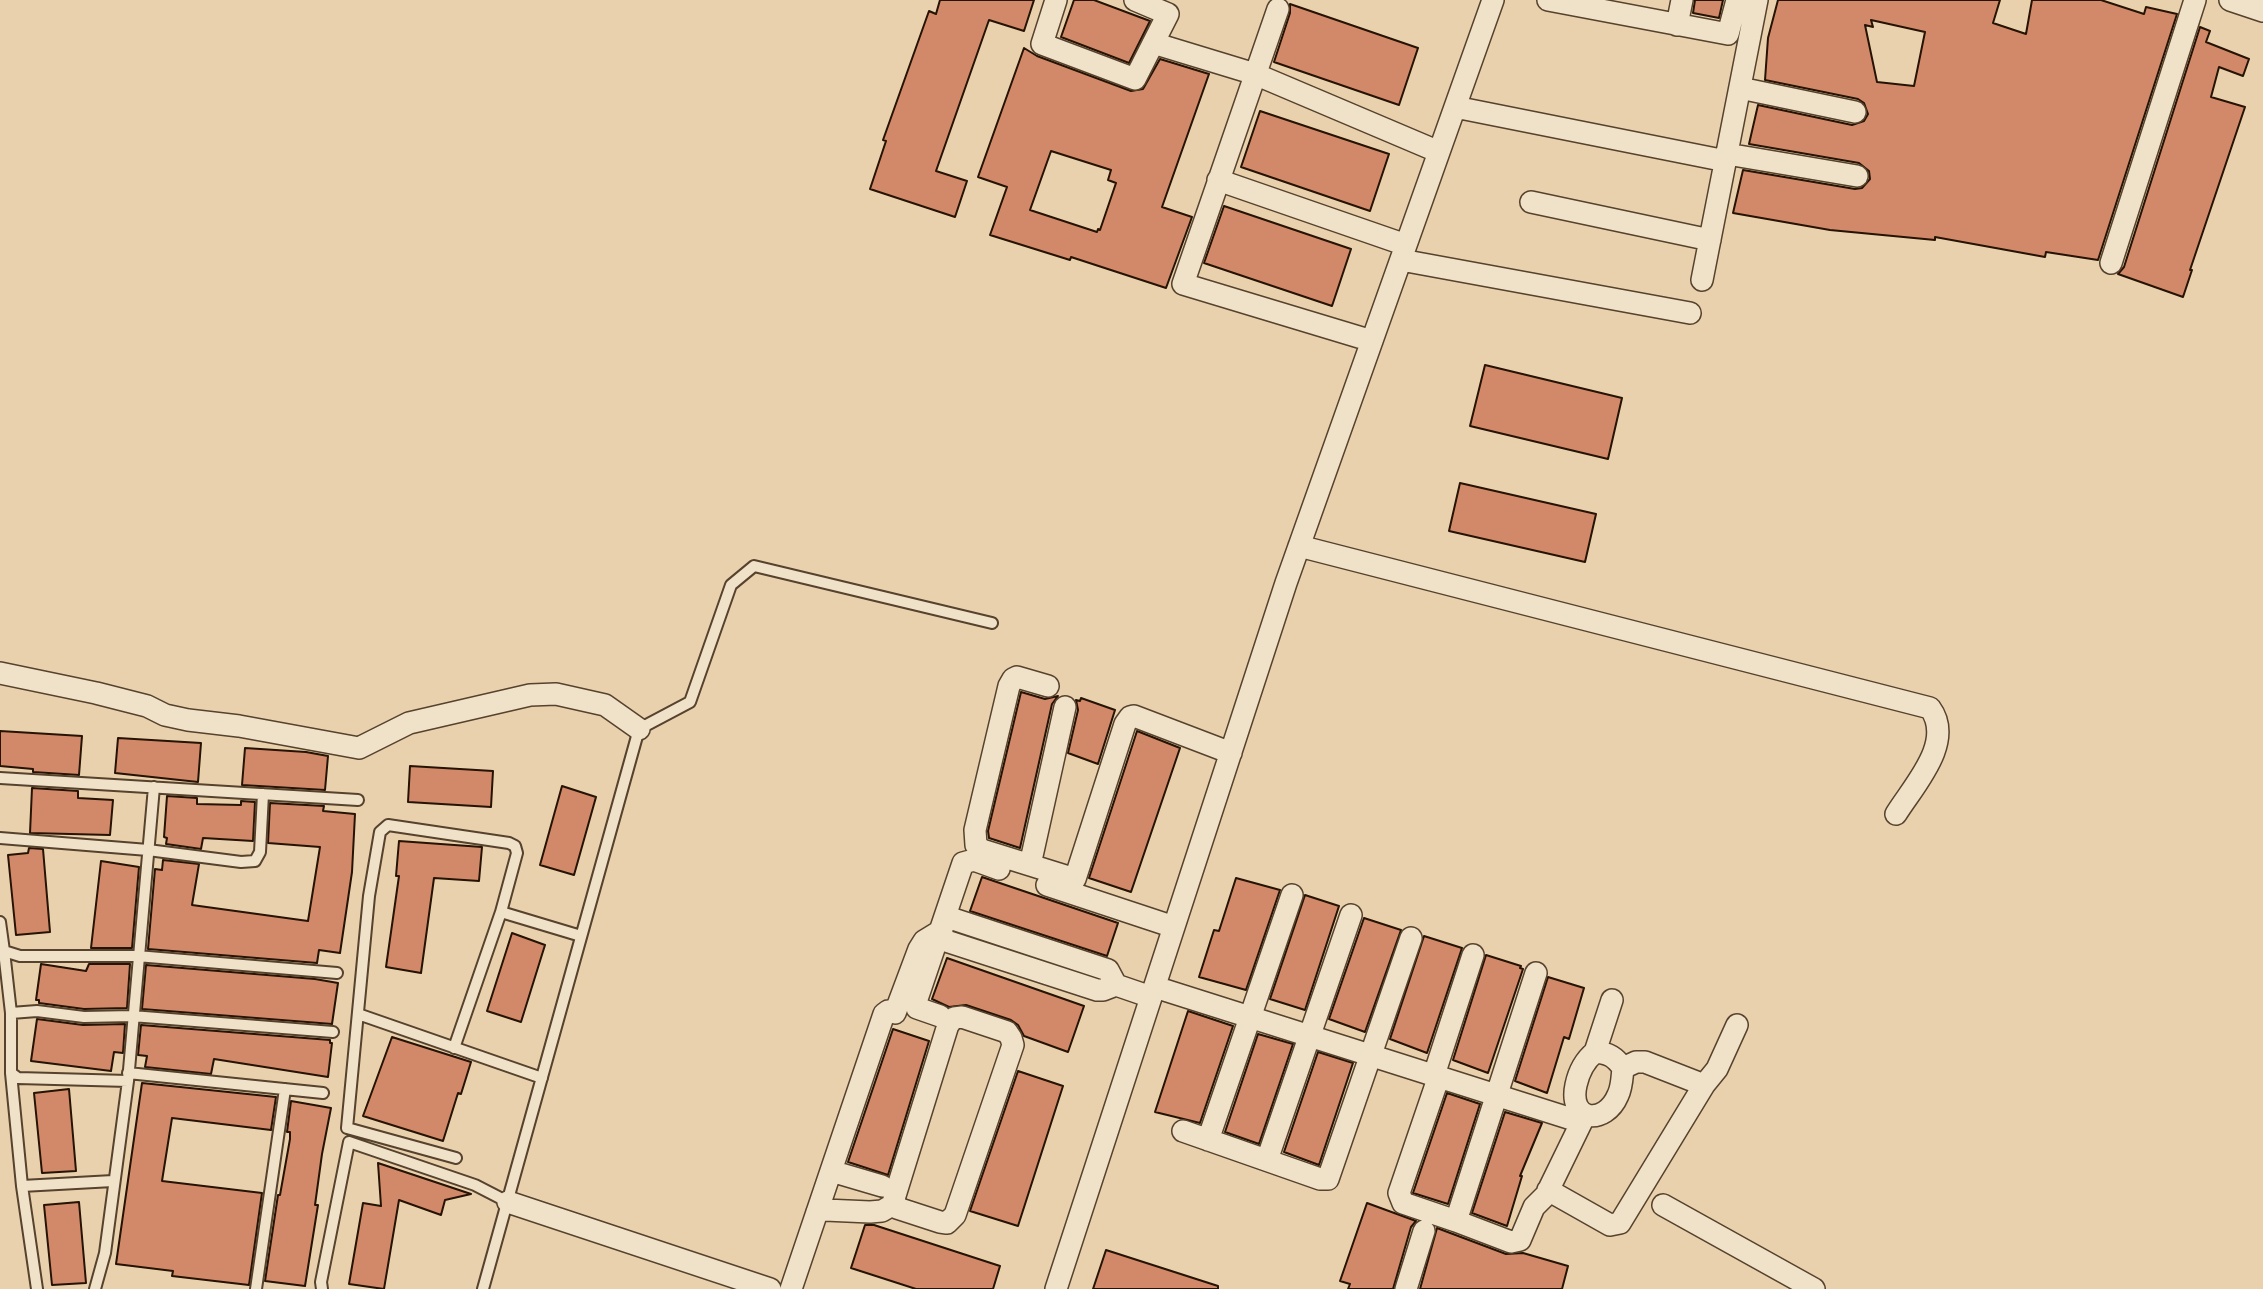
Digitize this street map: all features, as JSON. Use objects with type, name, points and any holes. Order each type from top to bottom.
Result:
[{"type":"street","points":[[1056,0],[1042,44],[1135,79],[1168,14],[1135,0]]},
{"type":"street","points":[[1056,1289],[1299,546],[1493,0]]},
{"type":"street","points":[[1548,0],[1728,34],[1737,0]]},
{"type":"street","points":[[1677,25],[1682,0]]},
{"type":"street","points":[[1702,280],[1757,0]]},
{"type":"street","points":[[2111,263],[2195,0]]},
{"type":"street","points":[[2230,0],[2263,11]]},
{"type":"street","points":[[1278,9],[1183,284],[1372,341]]},
{"type":"street","points":[[1153,43],[1255,74],[1439,152]]},
{"type":"street","points":[[1740,88],[1855,112]]},
{"type":"street","points":[[1455,107],[1726,157],[1857,176]]},
{"type":"street","points":[[1219,180],[1404,252],[1689,313]]},
{"type":"street","points":[[1531,202],[1710,240]]},
{"type":"street","points":[[1299,546],[1930,708],[1937,718],[1940,733],[1933,755],[1896,814]]},
{"type":"street","points":[[0,674],[96,693],[188,720],[239,726],[359,748],[409,723],[530,695],[556,694],[606,705],[639,729]]},
{"type":"street","points":[[1048,686],[1017,677],[1013,679],[975,830],[976,845],[982,850],[1075,879],[1176,921]]},
{"type":"street","points":[[1030,865],[1065,707]]},
{"type":"street","points":[[1075,879],[1125,724],[1130,717],[1135,716],[1231,753]]},
{"type":"street","points":[[943,1024],[916,1005],[963,863],[969,860],[1176,921]]},
{"type":"street","points":[[1208,1140],[1292,895]]},
{"type":"street","points":[[1267,1160],[1351,915]]},
{"type":"street","points":[[895,1013],[919,949],[924,941],[943,929],[1108,970],[1116,985],[1251,1016],[1497,1095],[1583,1119],[1608,1110],[1618,1097],[1623,1068],[1629,1064],[1645,1062],[1704,1085]]},
{"type":"street","points":[[1182,1131],[1320,1179],[1328,1179],[1411,938]]},
{"type":"street","points":[[1473,955],[1399,1193],[1404,1203],[1516,1241],[1522,1237],[1534,1207],[1548,1190],[1583,1119]]},
{"type":"street","points":[[1456,1221],[1536,973]]},
{"type":"street","points":[[1583,1119],[1574,1095],[1579,1074],[1587,1059],[1595,1052],[1612,1000]]},
{"type":"street","points":[[791,1289],[884,1014],[888,1011],[943,1024],[962,1017],[1007,1032],[1013,1045],[956,1215],[947,1223],[940,1223],[894,1205]]},
{"type":"street","points":[[894,1205],[943,1024]]},
{"type":"street","points":[[1548,1190],[1610,1225],[1620,1223],[1704,1085],[1717,1069],[1737,1025]]},
{"type":"street","points":[[1595,1052],[1607,1053],[1623,1068]]},
{"type":"street","points":[[831,1171],[882,1186]]},
{"type":"street","points":[[508,1202],[770,1289]]},
{"type":"street","points":[[817,1212],[882,1211],[894,1205]]},
{"type":"street","points":[[1663,1205],[1814,1289]]},
{"type":"street","points":[[1410,1288],[1424,1231]]},
{"type":"lane","points":[[483,1289],[639,729],[690,702],[731,585],[754,566],[992,623]]},
{"type":"lane","points":[[0,778],[358,800]]},
{"type":"lane","points":[[95,1289],[105,1253],[128,1077],[154,787]]},
{"type":"lane","points":[[0,838],[254,861],[260,852],[263,794]]},
{"type":"lane","points":[[454,1048],[501,912],[517,853],[515,846],[388,825],[380,832],[369,896],[347,1128],[456,1158]]},
{"type":"lane","points":[[501,912],[581,936]]},
{"type":"lane","points":[[0,922],[11,1013],[11,1073],[22,1186],[37,1289]]},
{"type":"lane","points":[[4,951],[20,956],[137,956],[337,973]]},
{"type":"lane","points":[[11,1013],[37,1011],[84,1017],[132,1016],[333,1032]]},
{"type":"lane","points":[[358,1014],[542,1078]]},
{"type":"lane","points":[[11,1073],[18,1078],[30,1080],[128,1077],[323,1093]]},
{"type":"lane","points":[[256,1289],[285,1089]]},
{"type":"lane","points":[[323,1289],[321,1282],[349,1142],[475,1185],[508,1202]]},
{"type":"lane","points":[[22,1186],[113,1181]]},
{"type":"building","points":[[940,0],[1034,0],[1024,31],[989,20],[936,171],[967,181],[955,217],[870,189],[886,141],[883,140],[929,11],[936,14]]},
{"type":"building","points":[[1074,0],[1094,0],[1150,21],[1129,63],[1061,37]]},
{"type":"building","points":[[1695,0],[1723,0],[1719,18],[1693,13]]},
{"type":"building","points":[[1778,0],[2000,0],[1993,23],[2026,34],[2032,0],[2101,0],[2144,14],[2146,7],[2177,14],[2098,260],[2046,252],[2045,257],[1935,237],[1935,240],[1830,230],[1733,213],[1743,170],[1855,189],[1862,188],[1870,179],[1869,171],[1859,163],[1749,144],[1758,105],[1852,125],[1864,121],[1868,114],[1864,103],[1858,99],[1765,80],[1768,38]],"holes":[[[1871,20],[1925,32],[1914,86],[1877,82],[1865,25],[1873,27]]]},
{"type":"building","points":[[1290,4],[1418,48],[1399,105],[1274,62],[1290,13]]},
{"type":"building","points":[[2200,27],[2210,31],[2206,42],[2249,59],[2243,76],[2219,67],[2211,97],[2245,107],[2183,297],[2118,274],[2124,267]]},
{"type":"building","points":[[1024,48],[1037,56],[1131,91],[1143,89],[1160,59],[1209,74],[1162,207],[1192,217],[1166,288],[1071,257],[1070,260],[990,235],[1007,187],[978,177]],"holes":[[[1051,151],[1111,170],[1108,180],[1116,183],[1097,232],[1030,210]]]},
{"type":"building","points":[[1260,111],[1389,154],[1370,211],[1241,167]]},
{"type":"building","points":[[1224,206],[1351,249],[1332,306],[1204,263]]},
{"type":"building","points":[[1485,365],[1622,398],[1608,459],[1470,426]]},
{"type":"building","points":[[1460,483],[1596,514],[1585,562],[1449,531]]},
{"type":"building","points":[[1021,692],[1045,699],[1058,696],[1052,704],[1020,848],[989,838],[988,831]]},
{"type":"building","points":[[1081,698],[1115,710],[1098,764],[1068,753],[1078,710],[1076,700],[1080,701]]},
{"type":"building","points":[[0,731],[82,736],[79,775],[33,772],[33,769],[0,766]]},
{"type":"building","points":[[1137,731],[1180,748],[1131,892],[1089,878]]},
{"type":"building","points":[[118,738],[201,743],[198,782],[115,773]]},
{"type":"building","points":[[245,748],[328,756],[325,790],[242,785]]},
{"type":"building","points":[[410,766],[493,771],[491,807],[408,802]]},
{"type":"building","points":[[562,786],[596,797],[574,875],[540,865]]},
{"type":"building","points":[[32,788],[78,791],[78,798],[113,800],[110,835],[30,833]]},
{"type":"building","points":[[167,796],[197,798],[197,804],[241,805],[241,801],[255,802],[253,841],[203,838],[201,849],[166,844],[167,838],[164,837]]},
{"type":"building","points":[[270,803],[324,806],[323,811],[355,814],[352,872],[340,953],[319,950],[317,963],[148,949],[155,869],[162,870],[163,860],[199,864],[192,905],[308,921],[320,847],[268,843]]},
{"type":"building","points":[[399,841],[482,847],[479,881],[434,878],[421,973],[386,967],[399,876],[396,876]]},
{"type":"building","points":[[29,848],[43,849],[50,932],[16,935],[8,855],[28,853]]},
{"type":"building","points":[[101,861],[139,867],[132,948],[91,948]]},
{"type":"building","points":[[982,877],[1118,923],[1107,956],[970,911]]},
{"type":"building","points":[[1236,878],[1280,890],[1246,990],[1199,977],[1214,930],[1219,931]]},
{"type":"building","points":[[1305,895],[1339,906],[1305,1010],[1270,999]]},
{"type":"building","points":[[1364,918],[1401,930],[1365,1032],[1329,1019]]},
{"type":"building","points":[[512,933],[545,945],[521,1022],[487,1011]]},
{"type":"building","points":[[1424,936],[1462,948],[1427,1053],[1390,1039]]},
{"type":"building","points":[[1486,955],[1523,969],[1488,1073],[1453,1060]]},
{"type":"building","points":[[947,958],[1084,1006],[1068,1052],[1024,1036],[1018,1025],[1011,1020],[966,1005],[949,1007],[932,999]]},
{"type":"building","points":[[41,964],[86,971],[89,964],[130,964],[127,1008],[84,1009],[39,1003],[39,1000],[36,1000]]},
{"type":"building","points":[[146,965],[338,983],[332,1024],[142,1009]]},
{"type":"building","points":[[1548,977],[1584,988],[1569,1039],[1564,1037],[1547,1093],[1515,1081]]},
{"type":"building","points":[[1188,1011],[1233,1026],[1200,1123],[1155,1112]]},
{"type":"building","points":[[37,1019],[83,1025],[125,1024],[123,1053],[114,1052],[111,1071],[31,1061]]},
{"type":"building","points":[[141,1025],[330,1040],[332,1043],[328,1077],[214,1059],[211,1074],[145,1067],[147,1056],[138,1055]]},
{"type":"building","points":[[893,1029],[929,1041],[888,1175],[848,1162]]},
{"type":"building","points":[[1258,1034],[1293,1044],[1259,1144],[1225,1132]]},
{"type":"building","points":[[392,1037],[471,1062],[443,1141],[363,1116]]},
{"type":"building","points":[[1318,1052],[1353,1063],[1319,1165],[1284,1152]]},
{"type":"building","points":[[1018,1071],[1063,1086],[1018,1226],[970,1211]]},
{"type":"building","points":[[142,1083],[276,1097],[271,1130],[172,1118],[162,1181],[262,1193],[249,1285],[172,1276],[173,1271],[116,1264]]},
{"type":"building","points":[[69,1089],[76,1171],[42,1173],[34,1093]]},
{"type":"building","points":[[1447,1093],[1480,1104],[1448,1204],[1413,1193]]},
{"type":"building","points":[[291,1101],[331,1108],[322,1154],[315,1205],[318,1205],[305,1286],[265,1281],[278,1195],[290,1139],[290,1132],[287,1132]]},
{"type":"building","points":[[1505,1112],[1542,1123],[1520,1176],[1507,1226],[1472,1213]]},
{"type":"building","points":[[378,1163],[471,1194],[445,1200],[441,1215],[399,1200],[384,1289],[349,1284],[363,1203],[381,1206]]},
{"type":"building","points":[[79,1202],[86,1283],[52,1285],[44,1205]]},
{"type":"building","points":[[1367,1203],[1416,1221],[1411,1227],[1393,1289],[1348,1289],[1350,1284],[1340,1281]]},
{"type":"building","points":[[865,1225],[874,1225],[1000,1266],[993,1289],[916,1289],[851,1268]]},
{"type":"building","points":[[1437,1228],[1506,1254],[1523,1253],[1568,1266],[1562,1289],[1420,1289]]},
{"type":"building","points":[[1106,1250],[1218,1286],[1218,1289],[1093,1289]]}]
